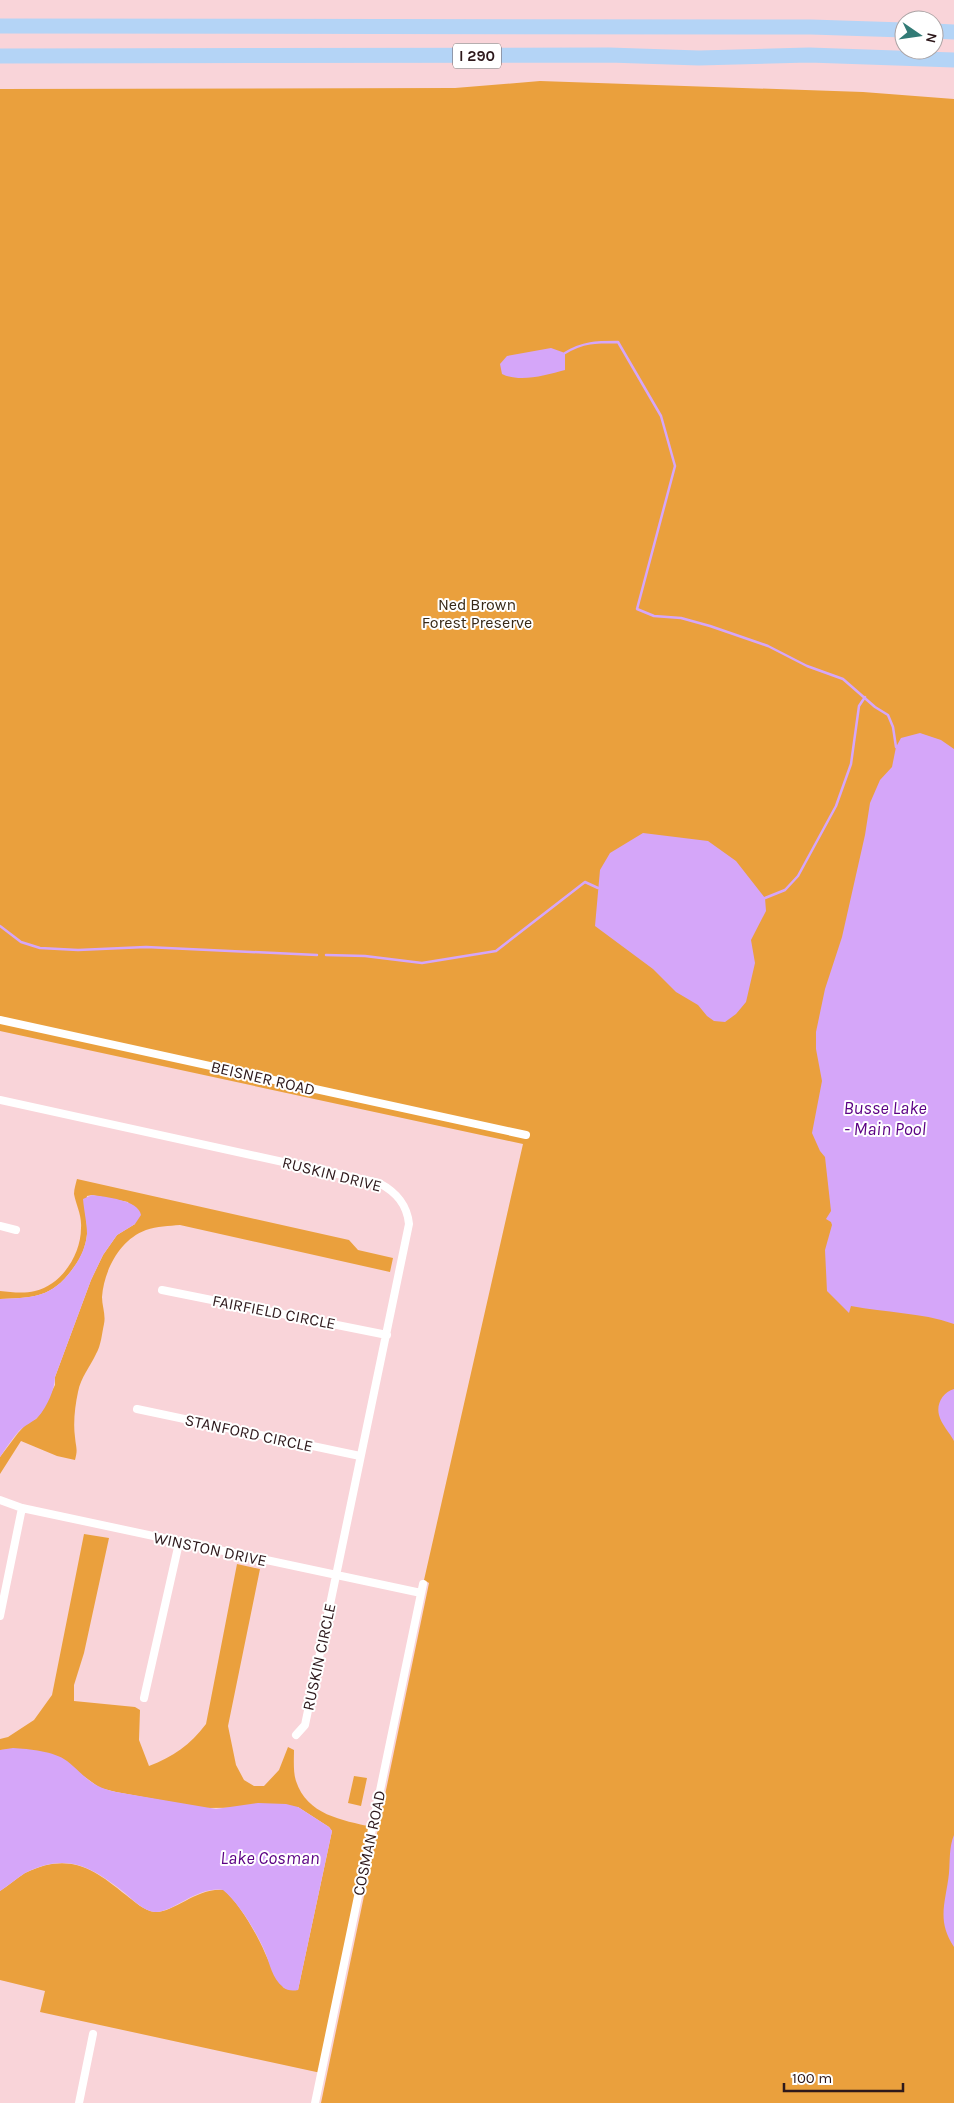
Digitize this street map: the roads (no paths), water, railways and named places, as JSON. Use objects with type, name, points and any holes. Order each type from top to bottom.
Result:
[{"type":"highway","name":"I 290","points":[[0,26],[811,26],[894,30]]},
{"type":"highway","name":"I 290","points":[[0,56],[610,55],[699,58],[809,55],[954,60]]},
{"type":"street","name":"BEISNER ROAD","points":[[0,1020],[526,1136]]},
{"type":"street","name":"RUSKIN DRIVE","points":[[0,1100],[379,1183],[392,1190],[408,1212],[409,1224],[336,1577]]},
{"type":"street","points":[[0,1226],[16,1230]]},
{"type":"street","name":"FAIRFIELD CIRCLE","points":[[162,1290],[386,1335]]},
{"type":"street","name":"STANFORD CIRCLE","points":[[138,1410],[360,1456]]},
{"type":"street","name":"WINSTON DRIVE","points":[[0,1500],[22,1508],[179,1543],[336,1577],[421,1593]]},
{"type":"street","points":[[0,1616],[22,1508]]},
{"type":"street","points":[[144,1698],[179,1543]]},
{"type":"street","name":"RUSKIN CIRCLE","points":[[296,1735],[304,1725],[336,1577]]},
{"type":"street","name":"COSMAN ROAD","points":[[315,2103],[423,1584]]},
{"type":"street","points":[[79,2103],[93,2034]]},
{"type":"water","points":[[551,348],[565,353],[565,370],[525,378],[509,377],[502,374],[500,364],[507,356]]},
{"type":"water","name":"Busse Lake - Main Pool","points":[[920,733],[941,740],[954,749],[954,1324],[928,1317],[851,1306],[849,1313],[827,1291],[825,1250],[832,1225],[826,1219],[831,1211],[825,1157],[820,1151],[812,1133],[822,1081],[816,1049],[816,1032],[825,989],[842,937],[865,835],[870,803],[880,780],[892,767],[896,747],[901,738]]},
{"type":"water","points":[[643,833],[708,841],[736,861],[765,898],[766,911],[751,940],[755,963],[746,1002],[736,1014],[725,1022],[714,1021],[707,1016],[698,1005],[676,992],[653,969],[595,926],[600,870],[610,853]]},
{"type":"water","points":[[92,1195],[113,1198],[128,1203],[139,1210],[141,1215],[135,1224],[117,1235],[103,1255],[91,1280],[55,1377],[50,1398],[38,1417],[19,1431],[0,1457],[0,1299],[23,1298],[42,1294],[51,1290],[66,1277],[77,1263],[84,1247],[87,1226],[83,1199]]},
{"type":"water","points":[[954,1389],[954,1441],[942,1422],[938,1411],[941,1399]]},
{"type":"water","name":"Lake Cosman","points":[[13,1748],[41,1751],[62,1758],[88,1780],[107,1790],[216,1809],[258,1803],[286,1804],[298,1807],[329,1827],[332,1831],[298,1990],[286,1989],[276,1979],[262,1944],[252,1927],[235,1902],[223,1890],[204,1892],[170,1908],[155,1912],[143,1908],[102,1876],[79,1865],[67,1863],[40,1867],[25,1873],[0,1891],[0,1750]]},
{"type":"water","points":[[954,1835],[954,1947],[945,1928],[944,1911],[950,1849]]},
{"type":"waterway","points":[[565,353],[590,343],[618,342],[661,416],[675,466],[637,609],[654,616],[681,618],[710,626],[768,646],[807,666],[843,679],[875,707],[888,715],[893,727],[896,747]]},
{"type":"waterway","points":[[765,898],[785,890],[798,876],[836,806],[851,764],[859,706],[865,697]]},
{"type":"waterway","points":[[326,955],[365,956],[422,963],[496,951],[585,882],[598,888]]},
{"type":"waterway","points":[[0,926],[21,942],[40,948],[78,950],[146,947],[317,955]]},
{"type":"park label","name":"Ned Brown Forest Preserve","points":[[477,613]]}]
